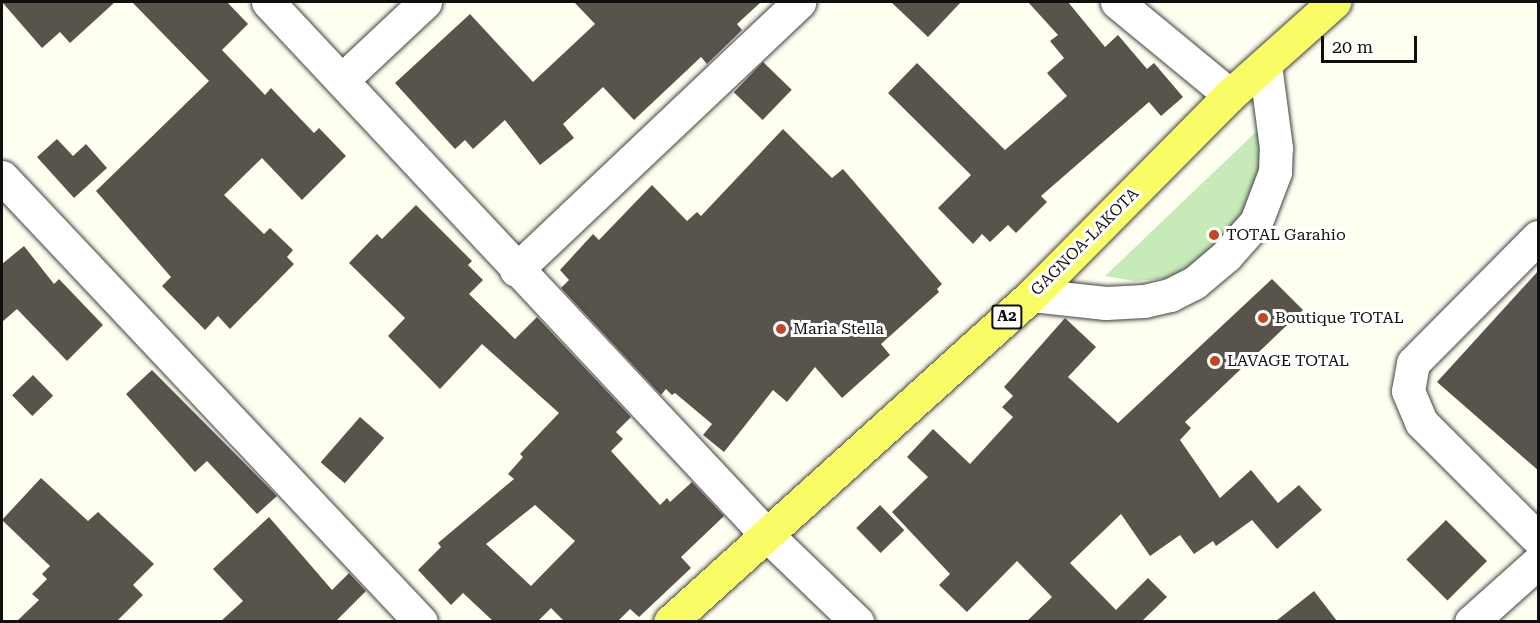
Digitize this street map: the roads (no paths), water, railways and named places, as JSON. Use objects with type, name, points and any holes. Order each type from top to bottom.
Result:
[{"type":"main road","name":"GAGNOA-LAKOTA","points":[[670,621],[1032,295],[1230,95],[1334,2]]},
{"type":"street","points":[[268,2],[516,270],[766,534],[857,621]]},
{"type":"street","points":[[342,80],[425,2]]},
{"type":"street","points":[[516,270],[799,2]]},
{"type":"street","points":[[1117,2],[1230,95]]},
{"type":"street","points":[[1032,295],[1106,303],[1144,301],[1194,283],[1226,256],[1256,222],[1275,172],[1276,148],[1265,65]]},
{"type":"street","points":[[2,177],[421,621]]},
{"type":"street","points":[[1539,237],[1413,363],[1408,390],[1421,422],[1539,539]]},
{"type":"street","points":[[1471,621],[1539,562]]},
{"type":"place","name":"TOTAL Garahio","points":[[1214,235]]},
{"type":"place","name":"Boutique TOTAL","points":[[1263,318]]},
{"type":"place","name":"Maria Stella","points":[[781,329]]},
{"type":"place","name":"LAVAGE TOTAL","points":[[1215,361]]}]
